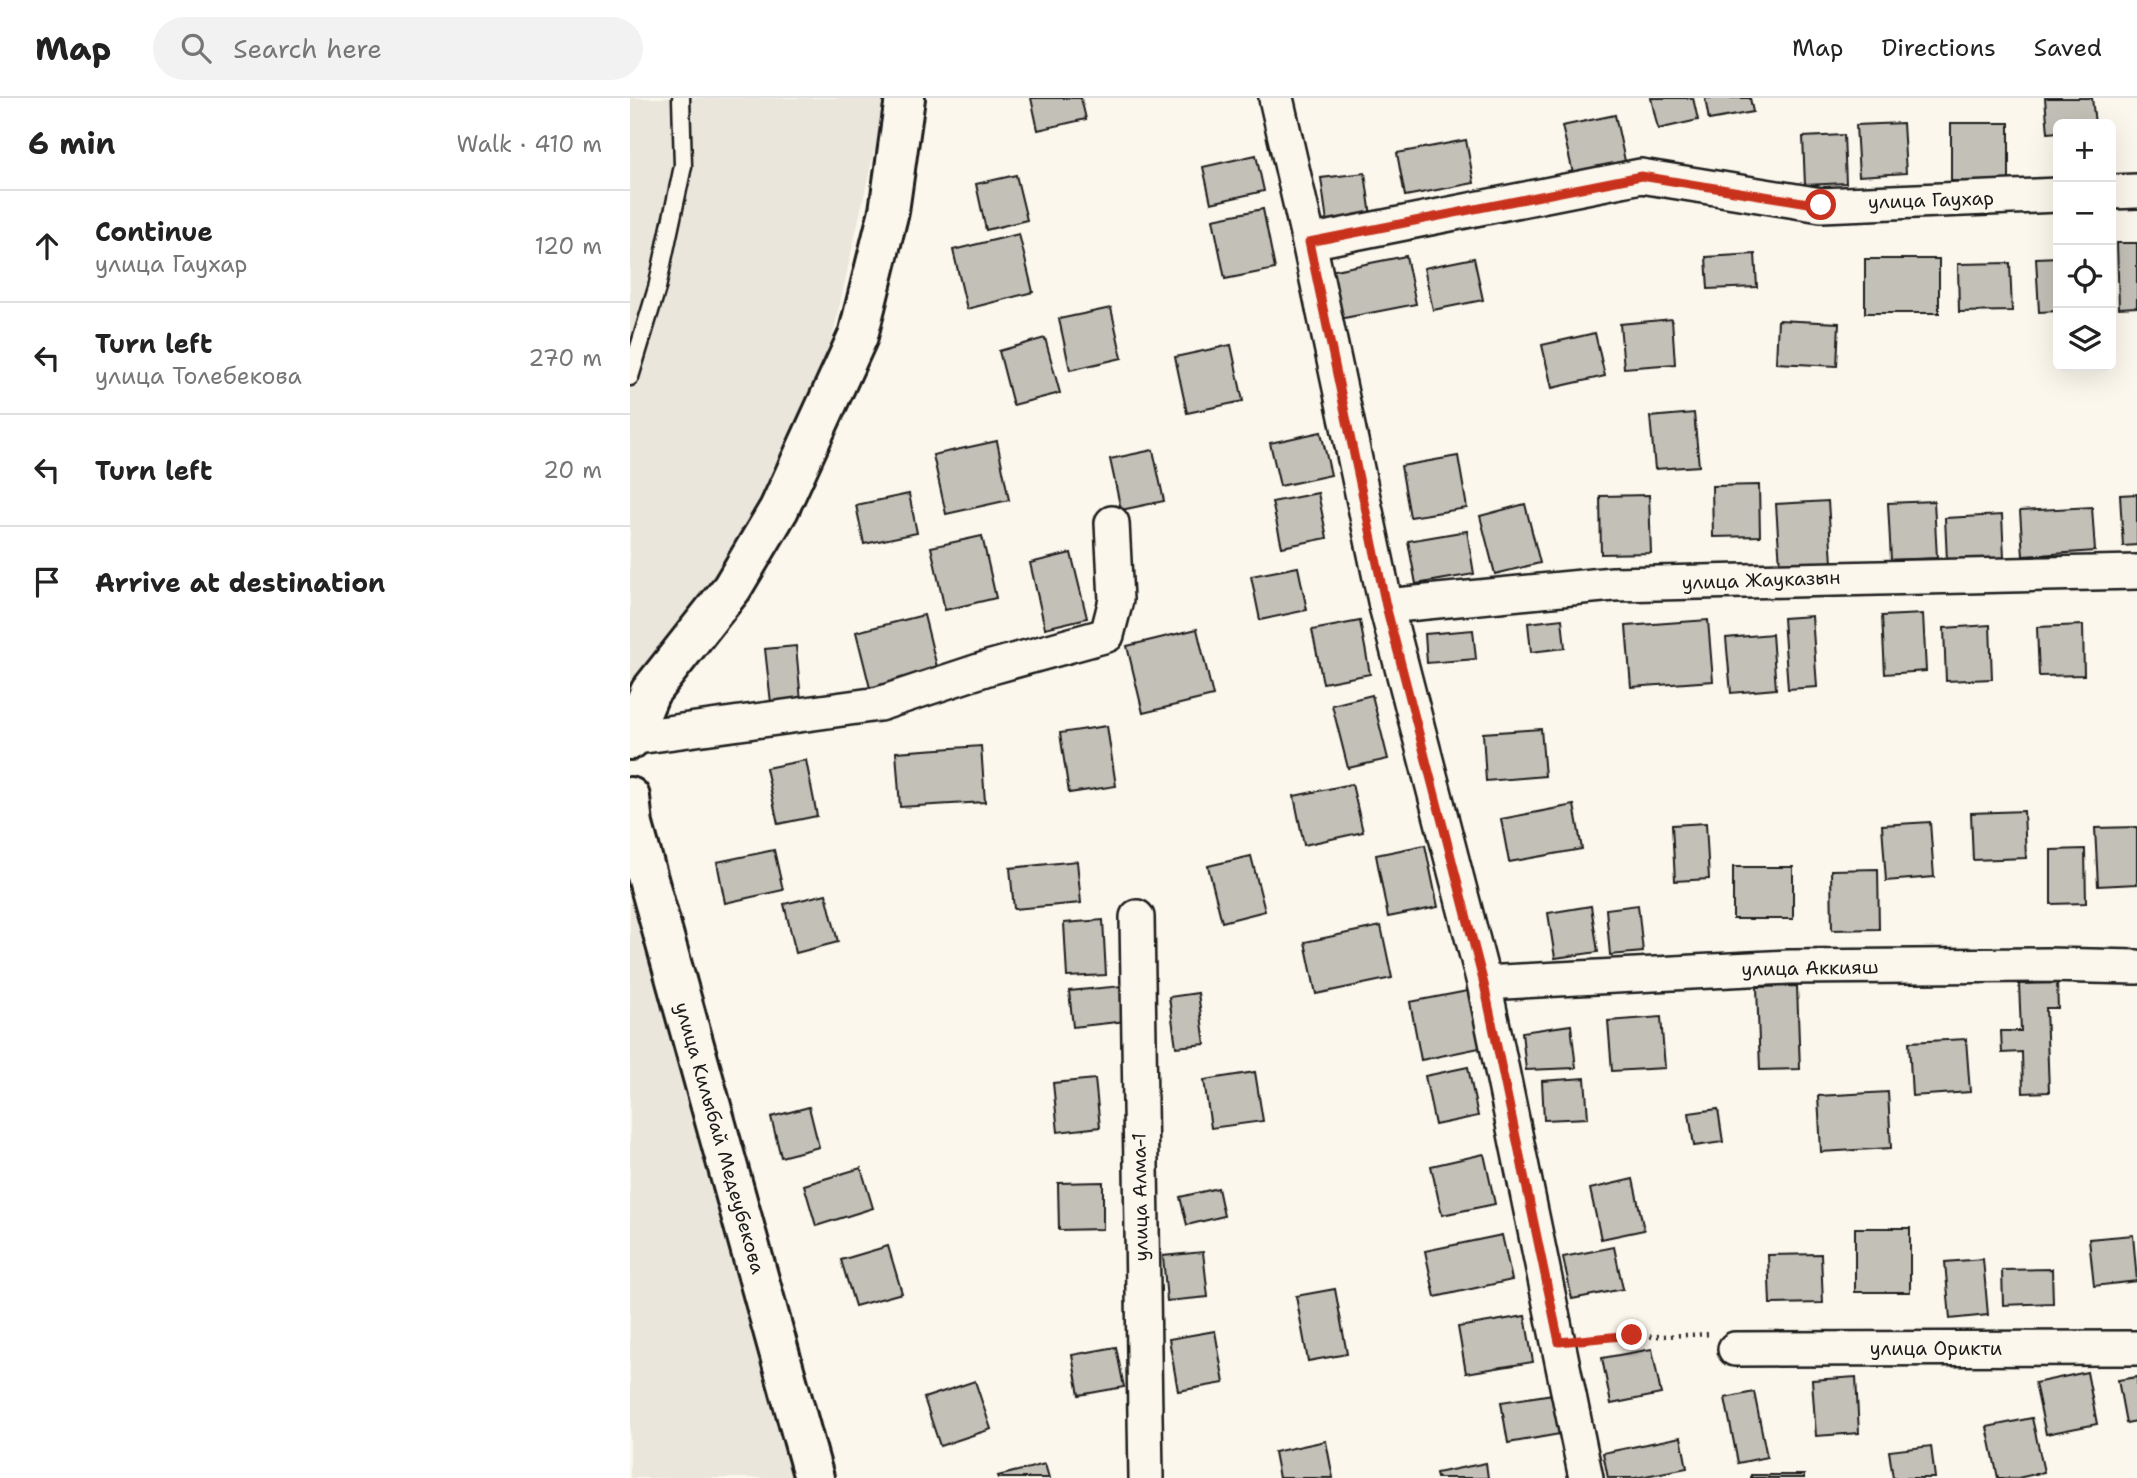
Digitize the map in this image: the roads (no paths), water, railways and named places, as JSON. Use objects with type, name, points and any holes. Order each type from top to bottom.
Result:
[{"type":"main road","points":[[630,739],[650,692],[732,588],[779,509],[859,336],[889,211],[905,98]]},
{"type":"main road","name":"улица Килыбай Медеубекова","points":[[630,797],[633,825],[814,1478]]},
{"type":"street","points":[[1276,98],[1386,606],[1484,984],[1586,1478]]},
{"type":"street","name":"улица Гаухар","points":[[1309,242],[1641,176],[1821,205],[2053,195]]},
{"type":"street","points":[[2116,192],[2137,191]]},
{"type":"street","points":[[630,739],[879,704],[988,668],[1107,635],[1116,600],[1112,523]]},
{"type":"street","name":"улица Жауказын","points":[[1386,606],[1613,584],[2137,572]]},
{"type":"street","name":"улица Алма-1","points":[[1137,917],[1146,1478]]},
{"type":"street","name":"улица Аккияш","points":[[1484,984],[1789,967],[2137,967]]},
{"type":"street","name":"улица Орикти","points":[[1735,1349],[2137,1348]]},
{"type":"lane","points":[[630,377],[657,288],[683,166],[681,98]]}]
